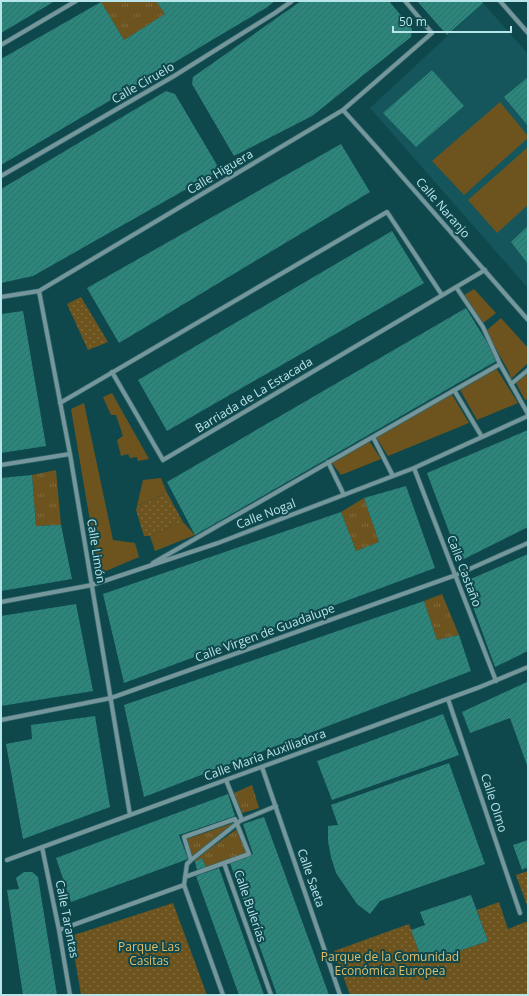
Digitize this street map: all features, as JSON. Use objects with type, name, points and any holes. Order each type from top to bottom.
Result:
[{"type":"street","points":[[1,45],[76,1]]},
{"type":"street","name":"Calle Ciruelo","points":[[1,176],[174,76],[292,1]]},
{"type":"street","name":"Calle Higuera","points":[[1,297],[39,291],[343,110],[432,33],[405,1]]},
{"type":"street","points":[[500,1],[528,32]]},
{"type":"street","name":"Calle Naranjo","points":[[343,110],[528,320]]},
{"type":"street","points":[[60,402],[387,212],[442,295]]},
{"type":"street","name":"Barriada de La Estacada","points":[[112,372],[163,460],[485,270]]},
{"type":"street","points":[[456,287],[482,327],[528,415]]},
{"type":"street","name":"Calle Limón","points":[[39,291],[70,454],[130,815]]},
{"type":"street","points":[[145,568],[500,364]]},
{"type":"street","points":[[511,384],[528,370]]},
{"type":"street","points":[[454,390],[482,437]]},
{"type":"street","name":"Calle Nogal","points":[[1,602],[92,585],[218,543],[414,468],[528,415]]},
{"type":"street","points":[[373,437],[393,476]]},
{"type":"street","points":[[1,465],[70,454]]},
{"type":"street","points":[[328,462],[344,495]]},
{"type":"street","name":"Calle Castaño","points":[[414,468],[496,681]]},
{"type":"street","name":"Calle Virgen de Guadalupe","points":[[1,720],[111,698],[456,575],[528,543]]},
{"type":"street","name":"Calle María Auxiliadora","points":[[7,860],[448,699],[528,667]]},
{"type":"street","name":"Calle Olmo","points":[[448,699],[520,913]]},
{"type":"street","name":"Calle Saeta","points":[[262,767],[340,995]]},
{"type":"street","points":[[226,780],[242,820]]},
{"type":"street","points":[[223,995],[184,885],[188,864],[237,823],[276,806]]},
{"type":"street","points":[[191,860],[184,838],[235,819],[249,854],[224,863]]},
{"type":"street","name":"Calle Tarantas","points":[[42,847],[59,930],[70,995]]},
{"type":"street","name":"Calle Bulerías","points":[[185,877],[224,863],[271,995]]},
{"type":"street","points":[[59,930],[184,885]]},
{"type":"shaded area","points":[[483,3],[528,54],[528,288],[370,108]]},
{"type":"green space","points":[[156,1],[165,14],[124,40],[101,2]]},
{"type":"green space","points":[[500,102],[528,136],[528,138],[464,195],[432,161]]},
{"type":"green space","points":[[528,147],[528,205],[497,233],[468,200]]},
{"type":"green space","points":[[474,289],[496,313],[482,324],[464,295]]},
{"type":"green space","points":[[81,297],[108,342],[88,350],[67,304]]},
{"type":"green space","points":[[501,318],[528,348],[528,363],[511,379],[509,372],[486,331]]},
{"type":"green space","points":[[496,368],[518,403],[477,420],[459,388]]},
{"type":"green space","points":[[528,373],[528,399],[525,400],[516,383]]},
{"type":"green space","points":[[112,393],[149,459],[138,461],[137,457],[130,458],[128,454],[121,456],[117,440],[123,436],[116,415],[111,415],[103,397]]},
{"type":"green space","points":[[451,393],[469,423],[388,456],[376,437]]},
{"type":"green space","points":[[84,403],[113,540],[135,543],[139,557],[99,574],[71,409]]},
{"type":"green space","points":[[368,439],[381,459],[341,475],[331,462]]},
{"type":"green space","points":[[56,470],[61,525],[36,526],[32,475]]},
{"type":"green space","points":[[161,478],[167,493],[139,505],[136,510],[143,480]]},
{"type":"green space","points":[[167,493],[183,522],[150,536],[144,536],[136,510],[139,505]]},
{"type":"green space","points":[[364,498],[379,542],[356,551],[341,512]]},
{"type":"green space","points":[[183,522],[195,535],[155,551],[150,536]]},
{"type":"green space","points":[[442,594],[459,635],[437,640],[424,601]]},
{"type":"green space","points":[[252,785],[259,808],[242,813],[234,793]]},
{"type":"green space","points":[[233,823],[234,825],[192,856],[187,839]]},
{"type":"green space","points":[[237,829],[247,853],[206,867],[202,858],[195,862],[194,860]]},
{"type":"green space","points":[[528,871],[528,908],[516,875]]},
{"type":"green space","name":"Parque de la Comunidad Económica Europea","points":[[499,902],[508,929],[528,921],[528,995],[350,995],[334,951],[409,924],[423,963],[488,941],[477,910]]},
{"type":"green space","name":"Parque Las Casitas","points":[[173,903],[207,995],[81,995],[71,936]]},
{"type":"building","points":[[1,1],[55,1],[1,33]]},
{"type":"building","points":[[156,1],[275,1],[266,8],[1,165],[1,59],[101,2],[124,40],[165,14]]},
{"type":"building","points":[[301,1],[389,1],[412,29],[411,37],[312,116],[234,156],[192,84],[193,77]]},
{"type":"building","points":[[417,1],[482,1],[483,3],[447,35]]},
{"type":"building","points":[[432,70],[464,106],[416,147],[383,113]]},
{"type":"building","points":[[528,77],[528,126],[504,97]]},
{"type":"building","points":[[166,91],[175,94],[217,165],[213,174],[33,276],[1,283],[1,189]]},
{"type":"building","points":[[341,144],[370,192],[119,343],[87,288]]},
{"type":"building","points":[[528,226],[528,264],[511,242]]},
{"type":"building","points":[[392,231],[424,283],[167,431],[138,380]]},
{"type":"building","points":[[466,308],[498,360],[195,535],[167,482]]},
{"type":"building","points":[[23,311],[46,446],[1,453],[1,314]]},
{"type":"building","points":[[528,430],[528,527],[460,561],[427,473]]},
{"type":"building","points":[[32,475],[36,526],[61,525],[72,579],[1,591],[1,478]]},
{"type":"building","points":[[406,486],[435,568],[124,683],[103,594],[341,512],[356,551],[379,542],[364,498]]},
{"type":"building","points":[[528,554],[528,651],[495,667],[464,582]]},
{"type":"building","points":[[424,601],[437,640],[459,635],[471,671],[144,797],[124,705]]},
{"type":"building","points":[[76,604],[93,691],[1,706],[1,616]]},
{"type":"building","points":[[527,682],[528,768],[510,718],[470,733],[462,712]]},
{"type":"building","points":[[443,714],[459,755],[332,800],[317,761]]},
{"type":"building","points":[[95,716],[110,807],[23,839],[6,744],[32,739],[31,725]]},
{"type":"building","points":[[449,763],[485,864],[380,901],[370,914],[357,904],[336,873],[328,841],[328,826],[338,825],[331,805]]},
{"type":"building","points":[[228,794],[235,816],[179,835],[188,859],[71,902],[56,858]]},
{"type":"building","points":[[264,817],[329,995],[277,995],[230,863],[253,854],[243,824]]},
{"type":"building","points":[[528,840],[528,867],[522,870],[513,845]]},
{"type":"building","points":[[202,858],[206,867],[197,870],[195,862]]},
{"type":"building","points":[[219,868],[264,995],[239,995],[196,876]]},
{"type":"building","points":[[24,872],[32,872],[38,877],[57,995],[23,995],[7,890],[19,889],[16,878]]},
{"type":"building","points":[[471,895],[488,941],[423,963],[411,930],[425,925],[420,912]]}]
